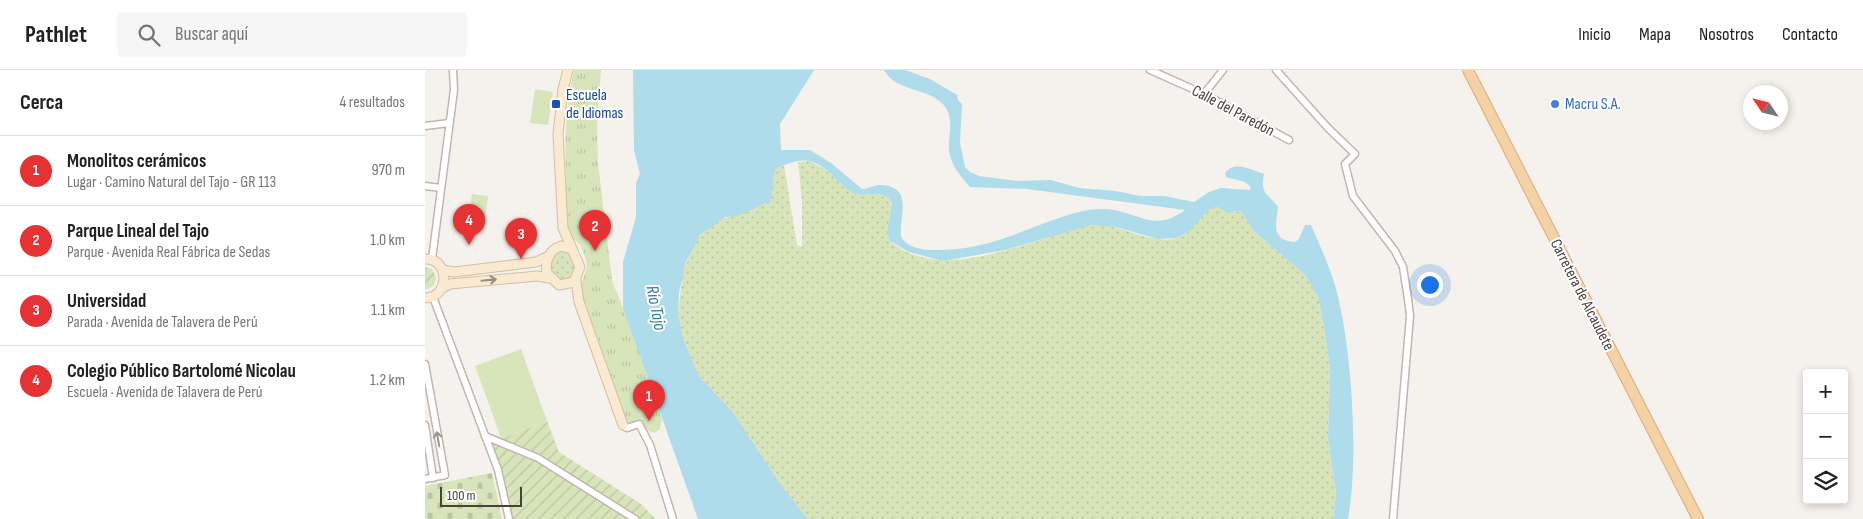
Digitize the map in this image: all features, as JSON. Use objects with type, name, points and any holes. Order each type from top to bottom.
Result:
[{"type":"main road","name":"Carretera de Alcaudete","points":[[1468,70],[1697,519]]},
{"type":"street","points":[[453,70],[454,90],[441,188],[428,259],[443,270],[453,272],[536,262],[549,256],[557,248],[563,228]]},
{"type":"street","points":[[568,70],[563,89],[558,134],[563,228],[580,266],[576,280],[579,302],[623,425],[627,428],[639,424],[651,445],[673,519]]},
{"type":"street","name":"Calle del Paredón","points":[[1150,70],[1204,94],[1289,140]]},
{"type":"street","points":[[1167,77],[1172,70]]},
{"type":"street","points":[[1204,94],[1223,70]]},
{"type":"street","points":[[1275,70],[1328,128],[1355,154],[1345,164],[1353,196],[1395,251],[1403,267],[1410,316],[1393,519]]},
{"type":"street","points":[[425,126],[449,123]]},
{"type":"street","points":[[425,186],[441,188]]},
{"type":"street","points":[[557,248],[566,247],[571,249]]},
{"type":"street","points":[[549,256],[546,268],[549,278]]},
{"type":"street","points":[[442,288],[443,270]]},
{"type":"street","points":[[509,519],[500,480],[485,436],[429,297],[450,284],[537,276],[549,278],[559,285],[565,286],[576,280]]},
{"type":"street","points":[[565,286],[579,302]]},
{"type":"street","points":[[425,364],[445,476],[425,480]]},
{"type":"street","points":[[425,425],[433,478]]},
{"type":"street","points":[[485,436],[538,458],[635,519]]},
{"type":"green space","points":[[574,70],[601,70],[597,126],[598,163],[612,281],[635,338],[662,420],[660,429],[655,432],[640,428],[629,429],[580,289],[587,267],[580,245],[568,234],[566,172],[567,111]]},
{"type":"green space","points":[[535,89],[553,92],[548,125],[530,123]]},
{"type":"green space","points":[[810,161],[826,170],[852,192],[861,195],[882,194],[888,198],[892,208],[888,230],[890,241],[907,252],[926,258],[946,260],[967,259],[988,255],[1029,244],[1072,229],[1092,225],[1108,226],[1157,239],[1176,238],[1188,232],[1203,214],[1213,207],[1220,208],[1228,214],[1235,211],[1242,212],[1253,230],[1305,275],[1318,297],[1330,370],[1328,438],[1336,493],[1333,519],[808,519],[784,489],[732,411],[699,376],[683,338],[678,313],[683,272],[695,242],[707,228],[719,220],[738,216],[758,205],[775,170],[784,165],[797,245],[802,247],[802,201],[798,162]]},
{"type":"green space","points":[[472,194],[488,196],[484,229],[468,227]]},
{"type":"green space","points":[[567,249],[576,265],[574,280],[562,284],[553,273],[551,265],[555,252]]},
{"type":"green space","points":[[425,267],[432,269],[436,277],[434,285],[428,289],[425,289]]},
{"type":"green space","points":[[521,349],[547,421],[501,438],[475,366]]},
{"type":"green space","points":[[547,421],[559,452],[641,504],[656,519],[508,519],[495,464],[485,436],[502,438]]},
{"type":"green space","points":[[492,473],[502,519],[425,519],[425,486]]},
{"type":"water","name":"Río Tajo","points":[[633,70],[814,70],[780,124],[781,150],[810,150],[831,163],[862,189],[881,185],[892,187],[899,192],[902,198],[902,239],[914,247],[923,249],[937,250],[972,247],[1003,239],[1065,216],[1089,210],[1114,210],[1158,221],[1166,220],[1185,210],[1027,189],[970,187],[957,170],[950,155],[950,118],[946,108],[932,96],[897,83],[884,70],[905,70],[930,79],[957,95],[958,100],[962,104],[960,143],[965,167],[970,172],[979,176],[1017,181],[1051,180],[1079,188],[1116,191],[1140,196],[1164,196],[1194,202],[1209,192],[1221,188],[1250,190],[1251,187],[1245,182],[1226,177],[1225,173],[1233,167],[1249,168],[1264,174],[1263,186],[1265,193],[1278,207],[1276,229],[1278,234],[1287,241],[1295,242],[1299,239],[1305,225],[1311,225],[1328,265],[1342,313],[1350,372],[1353,435],[1353,466],[1348,519],[1333,519],[1336,493],[1328,438],[1330,370],[1318,297],[1305,275],[1253,230],[1242,212],[1235,211],[1228,214],[1220,208],[1213,207],[1206,212],[1191,230],[1177,238],[1158,239],[1116,227],[1092,225],[1005,250],[943,261],[909,252],[890,241],[887,233],[892,204],[885,196],[854,193],[821,166],[809,161],[800,161],[791,162],[775,170],[771,201],[738,216],[725,217],[700,235],[686,262],[679,293],[678,313],[683,338],[699,376],[732,411],[784,489],[808,519],[698,519],[623,308],[623,262],[636,217],[636,183],[640,174],[634,150]]},
{"type":"place","name":"Escuela de Idiomas","points":[[556,104]]},
{"type":"place","name":"Macru S.A.","points":[[1555,104]]},
{"type":"place","name":"Colegio Público Bartolomé Nicolau","points":[[469,245]]},
{"type":"place","name":"Parque Lineal del Tajo","points":[[595,251]]},
{"type":"place","name":"Universidad","points":[[521,259]]},
{"type":"place","name":"Monolitos cerámicos","points":[[649,421]]}]
